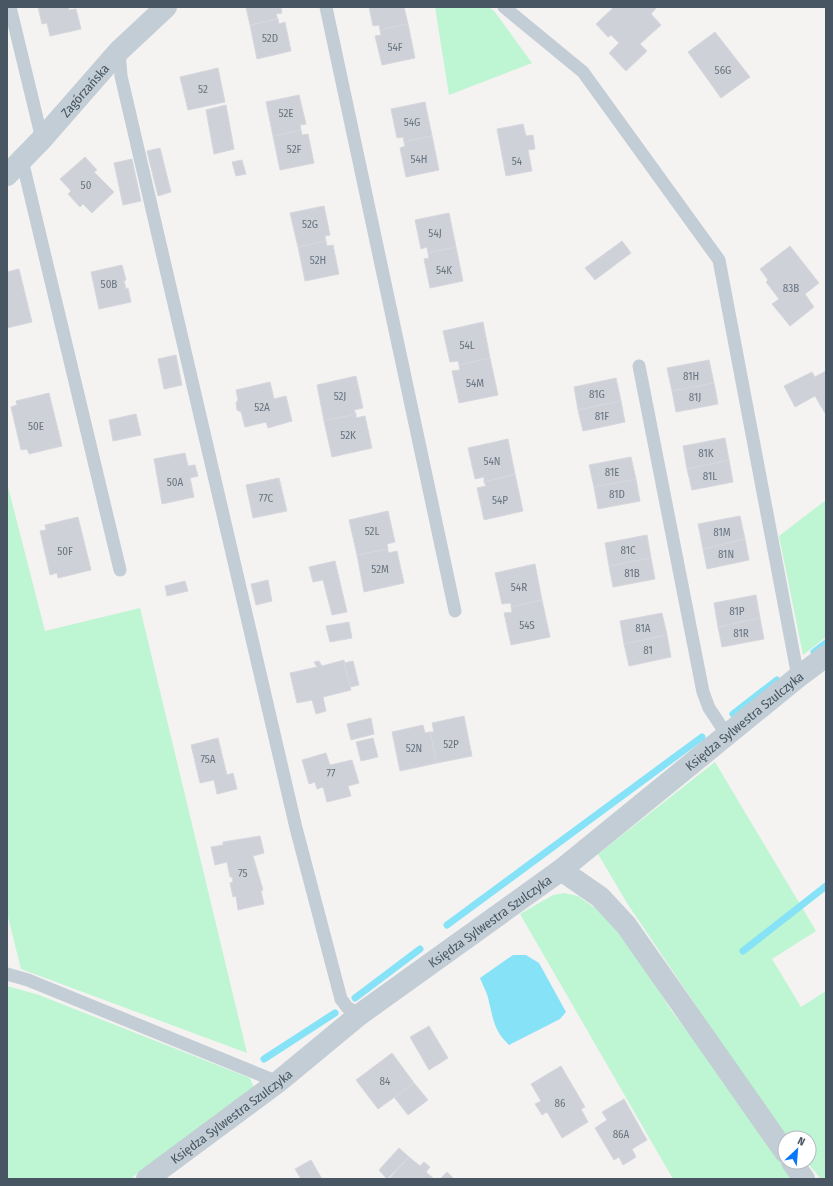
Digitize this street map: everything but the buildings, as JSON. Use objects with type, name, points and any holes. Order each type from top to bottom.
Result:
[{"type":"street","name":"Zagórzańska","points":[[7,175],[42,139],[119,51],[166,7]]},
{"type":"street","name":"Księdza Sylwestra Szulczyka","points":[[147,1179],[278,1082],[359,1015],[561,870],[798,677],[826,656]]},
{"type":"street","points":[[561,870],[600,897],[626,925],[777,1141]]},
{"type":"street","points":[[798,1170],[804,1179]]},
{"type":"lane","points":[[10,7],[42,139]]},
{"type":"lane","points":[[326,7],[455,611]]},
{"type":"lane","points":[[504,7],[584,72],[719,260],[798,677]]},
{"type":"lane","points":[[119,51],[121,76],[296,828],[341,999],[347,1007],[359,1015]]},
{"type":"lane","points":[[22,160],[120,570]]},
{"type":"lane","points":[[639,366],[703,692],[709,708],[727,735]]},
{"type":"lane","points":[[7,974],[28,980],[278,1082]]},
{"type":"green space","points":[[435,7],[489,7],[495,12],[532,63],[449,95]]},
{"type":"green space","points":[[7,483],[45,631],[140,608],[247,1053],[21,969],[7,913]]},
{"type":"green space","points":[[826,500],[826,637],[803,655],[779,536]]},
{"type":"green space","points":[[715,762],[816,931],[772,959],[801,1007],[826,991],[826,1179],[821,1179],[814,1170],[817,1170],[817,1130],[781,1130],[770,1116],[627,903],[598,854]]},
{"type":"green space","points":[[564,893],[578,896],[595,908],[626,938],[671,1010],[777,1150],[777,1170],[792,1170],[799,1179],[673,1179],[520,914],[553,895]]},
{"type":"green space","points":[[7,986],[39,995],[250,1078],[254,1088],[130,1179],[7,1179]]},
{"type":"water","points":[[513,955],[526,955],[539,963],[566,1012],[560,1019],[509,1045],[497,1030],[488,996],[480,978]]},
{"type":"waterway","points":[[814,652],[826,643]]},
{"type":"waterway","points":[[733,714],[777,680]]},
{"type":"waterway","points":[[447,925],[702,737]]},
{"type":"waterway","points":[[743,951],[826,886]]},
{"type":"waterway","points":[[355,998],[420,949]]},
{"type":"waterway","points":[[264,1059],[335,1013]]}]
